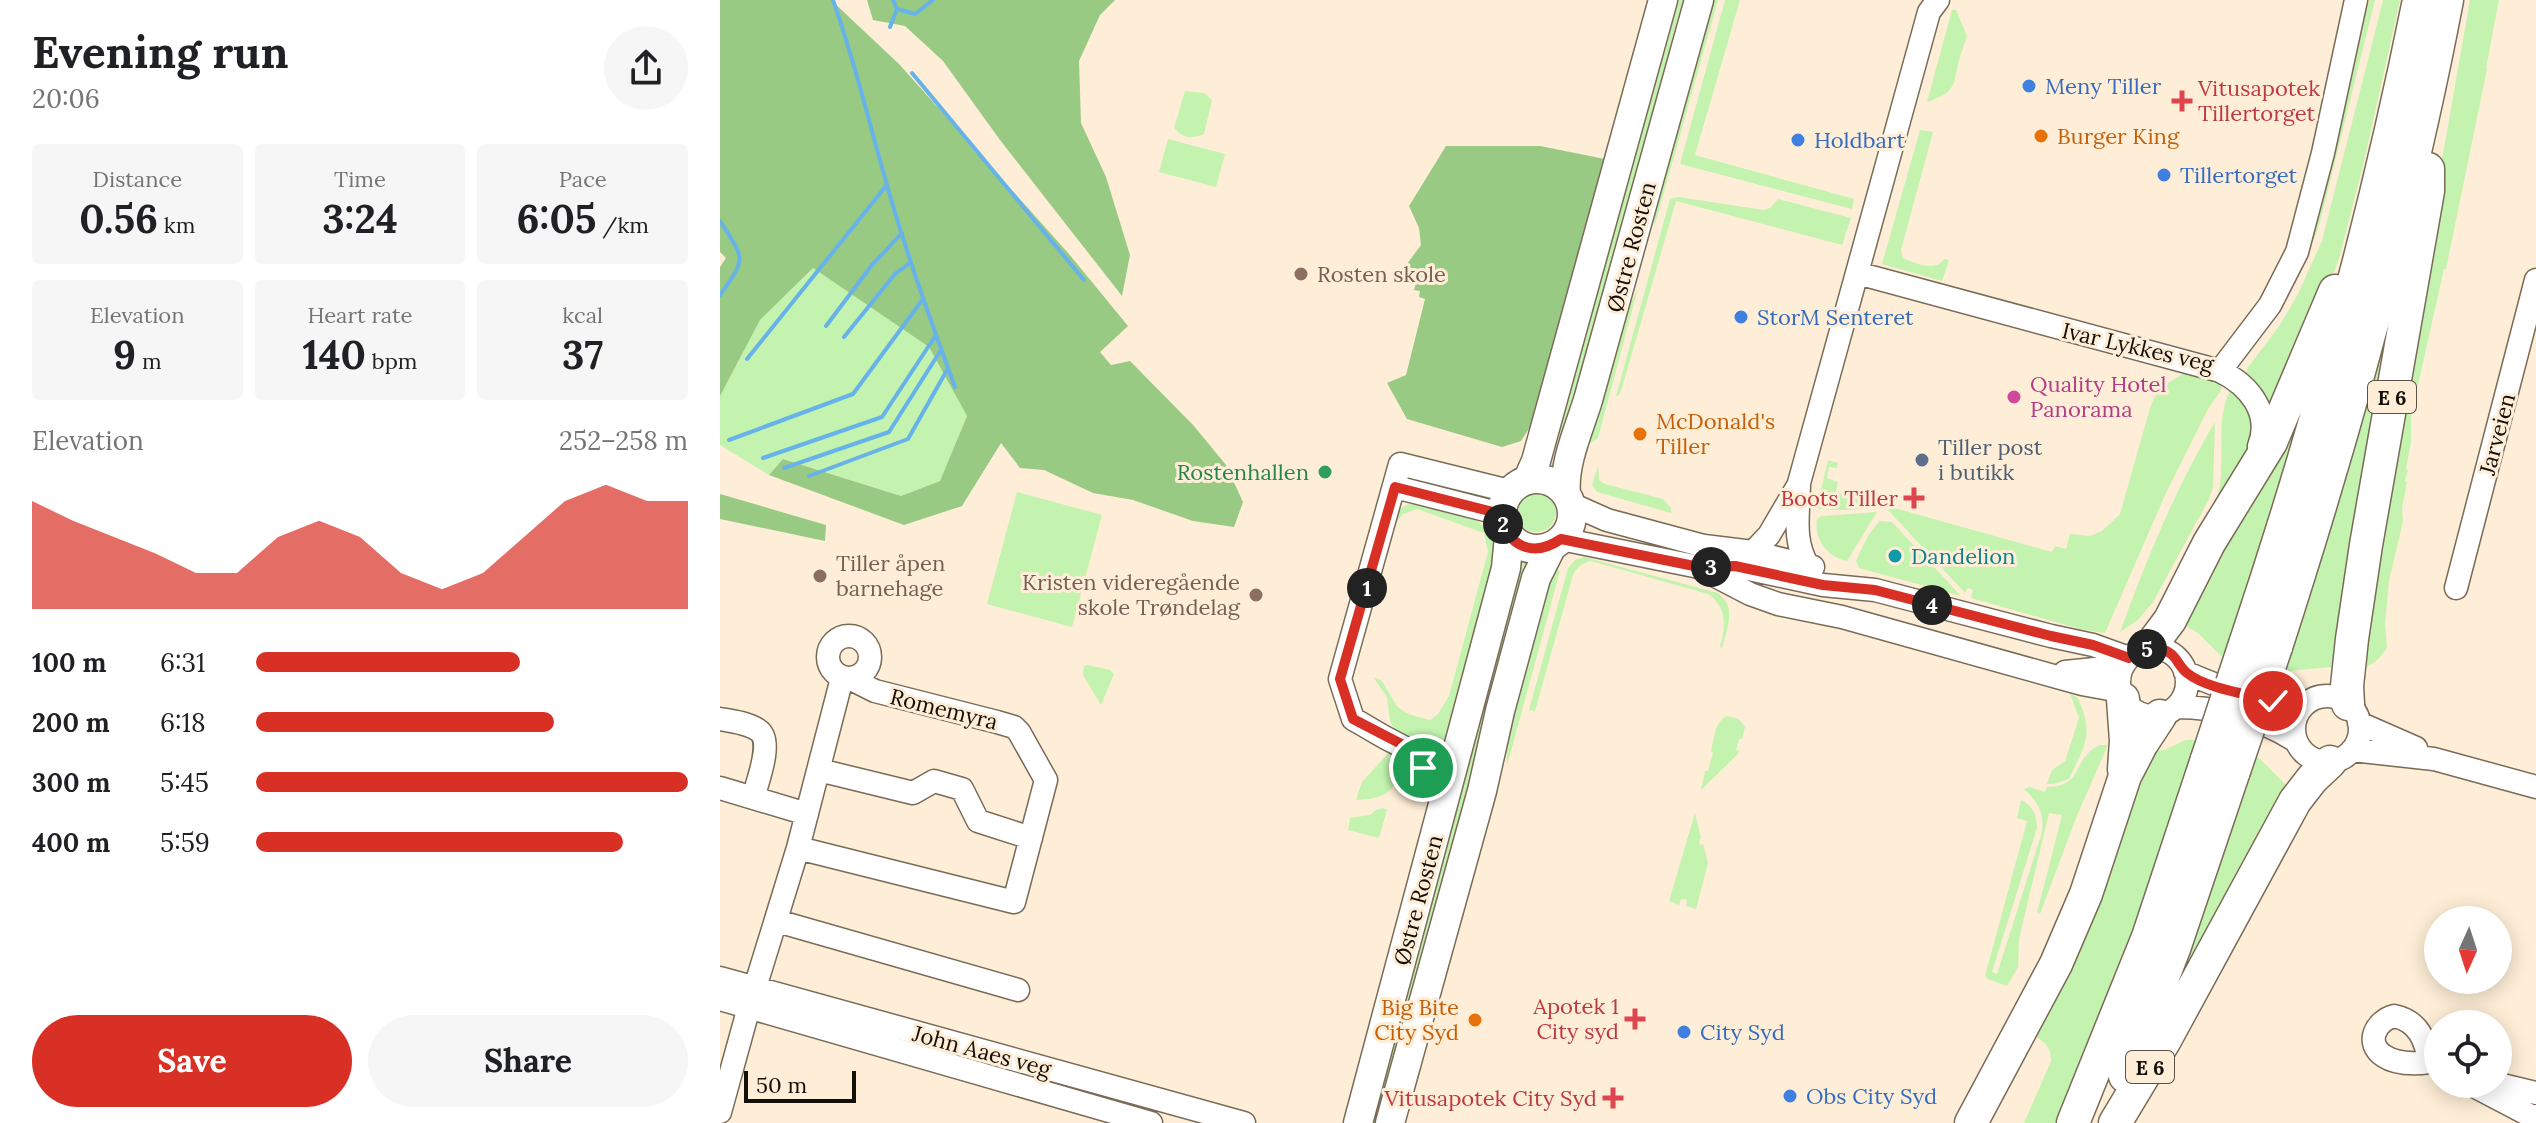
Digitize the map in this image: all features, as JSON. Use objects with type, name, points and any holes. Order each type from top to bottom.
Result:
[{"type":"highway","name":"E 6","points":[[2260,645],[2304,462],[2377,192],[2419,0]]},
{"type":"highway","name":"E 6","points":[[2105,1123],[2153,1006],[2221,765],[2260,645],[2332,471],[2401,214],[2447,0]]},
{"type":"highway","name":"E 6","points":[[2354,713],[2347,686],[2352,639],[2428,191],[2429,90]]},
{"type":"highway","name":"E 6","points":[[2139,653],[2170,620],[2209,543],[2262,459],[2377,192]]},
{"type":"highway","points":[[2122,695],[2125,776]]},
{"type":"highway","points":[[1971,1123],[2071,933],[2125,776],[2141,745],[2168,712]]},
{"type":"highway","name":"E 6","points":[[2115,1123],[2165,1040],[2295,801],[2312,779],[2341,756]]},
{"type":"highway","name":"E 6","points":[[2073,1123],[2221,765]]},
{"type":"main road","name":"Østre Rosten","points":[[1358,1123],[1506,568],[1512,505],[1540,449],[1663,0]]},
{"type":"main road","name":"Østre Rosten","points":[[1569,499],[1565,484],[1574,445],[1699,0]]},
{"type":"main road","points":[[1550,480],[1569,499],[1571,523],[1556,542],[1540,549],[1518,544],[1512,505],[1550,480]]},
{"type":"main road","name":"Østre Rosten","points":[[1394,1119],[1536,578],[1556,542]]},
{"type":"street","name":"Ivar Lykkes veg","points":[[1857,273],[2220,371],[2270,305],[2297,252],[2320,166],[2356,0]]},
{"type":"street","points":[[1808,566],[1799,552],[1796,533],[1799,483],[1931,4]]},
{"type":"street","name":"Jarveien","points":[[2456,588],[2536,280]]},
{"type":"street","points":[[2220,371],[2234,378],[2255,399],[2260,409],[2263,434],[2249,476]]},
{"type":"street","points":[[1422,788],[1424,777],[1419,759],[1409,748],[1353,719],[1340,679],[1400,464],[1512,505]]},
{"type":"street","points":[[1744,559],[1769,535],[1799,483]]},
{"type":"street","points":[[1395,487],[1512,505]]},
{"type":"street","points":[[1569,499],[1607,520],[1701,556],[1750,594],[1778,604],[1842,617],[2122,695]]},
{"type":"street","points":[[1556,542],[1808,566],[1845,575],[1875,590]]},
{"type":"street","points":[[1744,559],[1823,585],[1875,590],[2051,636],[2139,653],[2168,651],[2181,663],[2186,691],[2168,712]]},
{"type":"street","points":[[1744,559],[1842,617]]},
{"type":"street","points":[[2051,636],[2090,656],[2105,668],[2135,711],[2151,716],[2206,708],[2239,715],[2271,727],[2296,741],[2310,757],[2434,759],[2536,787]]},
{"type":"street","points":[[2046,672],[2105,668],[2139,653]]},
{"type":"street","points":[[2122,695],[2120,673],[2139,653]]},
{"type":"street","points":[[2185,672],[2214,686],[2273,701],[2308,702],[2328,696],[2339,698],[2354,713],[2434,759]]},
{"type":"street","name":"Romemyra","points":[[720,1112],[847,678],[875,691],[1014,727],[1046,780],[1014,902],[798,848]]},
{"type":"street","points":[[2296,741],[2294,724],[2301,708],[2308,702]]},
{"type":"street","points":[[2341,756],[2357,742],[2354,713]]},
{"type":"street","points":[[720,719],[753,727],[765,736],[765,751],[753,798]]},
{"type":"street","points":[[819,770],[913,793],[934,781],[962,789],[978,821],[1031,838]]},
{"type":"street","points":[[720,788],[807,814]]},
{"type":"street","points":[[777,921],[1018,990]]},
{"type":"street","name":"John Aaes veg","points":[[720,978],[752,998],[1151,1123]]},
{"type":"street","name":"John Aaes veg","points":[[720,999],[752,998],[1244,1123]]},
{"type":"street","points":[[2512,1087],[2536,1093]]},
{"type":"street","points":[[2498,1098],[2534,1116]]},
{"type":"green space","points":[[720,0],[831,0],[899,64],[1069,254],[1128,326],[1100,352],[1111,365],[1130,361],[1194,426],[1226,465],[1243,502],[1234,527],[1193,521],[1133,500],[1093,493],[1044,470],[1020,468],[1001,443],[962,506],[904,525],[769,475],[783,459],[901,496],[940,481],[967,416],[929,347],[813,268],[760,320],[720,396],[720,267],[726,258],[720,252]]},
{"type":"green space","points":[[867,0],[1115,0],[1100,15],[1079,61],[1081,123],[1106,177],[1130,255],[1122,296],[1000,140],[943,61],[905,26],[873,20]]},
{"type":"green space","points":[[1671,0],[1683,0],[1671,41],[1668,83],[1570,438],[1557,435]]},
{"type":"green space","points":[[1708,0],[1718,0],[1654,228],[1656,189]]},
{"type":"green space","points":[[1725,0],[1740,0],[1695,155],[1854,199],[1852,209],[1680,164]]},
{"type":"green space","points":[[2369,0],[2375,0],[2320,222],[2298,277],[2279,311],[2244,358],[2240,358],[2274,313],[2355,40],[2360,40]]},
{"type":"green space","points":[[2383,0],[2400,0],[2339,259],[2272,429],[2246,373],[2298,294],[2322,241]]},
{"type":"green space","points":[[2470,0],[2499,0],[2446,269],[2411,416],[2403,521],[2389,581],[2385,623],[2387,648],[2367,667],[2357,668],[2363,610]]},
{"type":"green space","points":[[1952,10],[1956,10],[1967,36],[1951,88],[1927,102]]},
{"type":"green space","points":[[1185,91],[1204,93],[1212,100],[1204,134],[1196,137],[1188,137],[1174,128]]},
{"type":"green space","points":[[1920,130],[1933,132],[1901,250],[1903,258],[1925,266],[1949,260],[1942,281],[1882,264]]},
{"type":"green space","points":[[1168,139],[1225,154],[1216,187],[1159,172]]},
{"type":"green space","points":[[1446,146],[1540,146],[1610,160],[1530,427],[1521,441],[1502,447],[1407,419],[1387,383],[1406,375],[1425,299],[1419,297],[1420,291],[1414,290],[1416,282],[1401,279],[1407,264],[1421,245],[1419,228],[1409,206]]},
{"type":"green space","points":[[2420,190],[2342,666],[2279,672]]},
{"type":"green space","points":[[1678,197],[1764,210],[1778,199],[1851,218],[1842,245],[1676,201],[1622,388],[1616,396],[1670,199]]},
{"type":"green space","points":[[813,268],[929,347],[967,416],[940,481],[901,496],[784,459],[769,475],[720,445],[720,396],[760,320]]},
{"type":"green space","points":[[1638,288],[1598,438],[1591,443],[1581,442],[1620,325]]},
{"type":"green space","points":[[2332,313],[2226,661],[2198,633],[2178,621]]},
{"type":"green space","points":[[2186,372],[2216,382],[2219,380],[2222,389],[2208,409],[2166,493],[2105,633],[2080,629],[1971,598],[1973,590],[1968,588],[1965,593],[1888,510],[1891,507],[2052,552],[2055,546],[2066,549],[2070,534],[2090,536],[2102,531],[2120,514],[2158,389]]},
{"type":"green space","points":[[2232,387],[2254,412],[2256,443],[2159,608],[2218,494],[2223,413]]},
{"type":"green space","points":[[2215,422],[2213,488],[2208,501],[2153,602],[2138,620],[2120,632],[2163,525]]},
{"type":"green space","points":[[1828,460],[1838,463],[1837,468],[1829,467],[1827,478],[1838,482],[1836,492],[1876,503],[1879,494],[1886,495],[1880,501],[1873,505],[1865,508],[1820,509],[1817,507]]},
{"type":"green space","points":[[1598,466],[1599,480],[1605,484],[1663,499],[1671,508],[1671,513],[1597,492],[1592,485]]},
{"type":"green space","points":[[1017,492],[1102,515],[1072,627],[987,604]]},
{"type":"green space","points":[[1536,492],[1550,498],[1556,512],[1550,526],[1536,532],[1522,526],[1516,512],[1522,498]]},
{"type":"green space","points":[[720,494],[826,525],[825,541],[720,519]]},
{"type":"green space","points":[[1423,502],[1458,511],[1476,520],[1491,536],[1497,549],[1452,733],[1429,762],[1395,731],[1390,721],[1387,697],[1373,677],[1381,680],[1403,711],[1430,720],[1438,714],[1449,696],[1488,552],[1484,533],[1417,509],[1403,514],[1395,524],[1391,520],[1404,506]]},
{"type":"green space","points":[[1877,512],[1847,561],[1834,556],[1823,546],[1817,533],[1817,519],[1822,516]]},
{"type":"green space","points":[[1880,521],[1892,522],[1961,596],[1859,568],[1856,561]]},
{"type":"green space","points":[[1584,557],[1718,593],[1729,611],[1722,648],[1722,611],[1708,594],[1591,561],[1580,566],[1573,575],[1535,711],[1529,710],[1568,568],[1575,560]]},
{"type":"green space","points":[[1518,560],[1530,563],[1475,786],[1382,1123],[1372,1123],[1425,931],[1437,855]]},
{"type":"green space","points":[[1548,568],[1560,571],[1507,766],[1506,741]]},
{"type":"green space","points":[[1084,666],[1110,670],[1114,674],[1101,705],[1083,675]]},
{"type":"green space","points":[[2070,694],[2077,697],[2086,720],[2086,739],[2069,779],[2047,784],[2052,770],[2065,761],[2079,718]]},
{"type":"green space","points":[[1727,716],[1739,719],[1745,727],[1736,750],[1738,754],[1701,790],[1713,753],[1716,731]]},
{"type":"green space","points":[[2186,740],[2202,740],[2137,935],[2061,1123],[2024,1123],[2051,1061],[2047,1047],[2029,1032],[2143,752],[2164,750]]},
{"type":"green space","points":[[2100,745],[2108,745],[2076,818],[2040,914],[2037,913],[2062,815],[2049,813],[2019,939],[2018,967],[2007,986],[1988,979],[1985,976],[2027,821],[2017,818],[2021,800],[2034,811],[2037,828],[1992,972],[1997,974],[2042,832],[2039,808],[2024,789],[2029,787],[2045,792],[2047,787],[2067,782],[2085,757]]},
{"type":"green space","points":[[1391,750],[1398,765],[1392,788],[1381,796],[1356,800],[1362,782]]},
{"type":"green space","points":[[2253,754],[2292,789],[2145,1063]]},
{"type":"green space","points":[[1384,808],[1387,810],[1379,838],[1348,830],[1350,818],[1370,815]]},
{"type":"green space","points":[[1695,813],[1700,845],[1703,844],[1708,863],[1696,909],[1686,906],[1687,900],[1681,899],[1679,905],[1669,901]]},
{"type":"waterway","points":[[833,0],[899,226],[955,387]]},
{"type":"waterway","points":[[893,0],[897,9],[915,14],[933,0]]},
{"type":"waterway","points":[[890,27],[897,9]]},
{"type":"waterway","points":[[912,73],[1084,280]]},
{"type":"waterway","points":[[747,359],[886,186]]},
{"type":"waterway","points":[[720,221],[740,258],[735,273],[720,295]]},
{"type":"waterway","points":[[826,326],[872,265],[902,233]]},
{"type":"waterway","points":[[844,337],[895,274],[911,262]]},
{"type":"waterway","points":[[729,440],[853,394],[923,299]]},
{"type":"waterway","points":[[763,458],[882,417],[936,335]]},
{"type":"waterway","points":[[784,468],[889,432],[941,350]]},
{"type":"waterway","points":[[809,476],[908,439],[947,370]]},
{"type":"place","name":"Meny Tiller","points":[[2029,86]]},
{"type":"place","name":"Vitusapotek Tillertorget","points":[[2182,101]]},
{"type":"place","name":"Burger King","points":[[2041,136]]},
{"type":"place","name":"Holdbart","points":[[1798,140]]},
{"type":"place","name":"Tillertorget","points":[[2164,175]]},
{"type":"place","name":"Rosten skole","points":[[1301,274]]},
{"type":"place","name":"StorM Senteret","points":[[1741,317]]},
{"type":"place","name":"Quality Hotel Panorama","points":[[2014,397]]},
{"type":"place","name":"McDonald's Tiller","points":[[1640,434]]},
{"type":"place","name":"Tiller post i butikk","points":[[1922,460]]},
{"type":"place","name":"Rostenhallen","points":[[1325,472]]},
{"type":"place","name":"Boots Tiller","points":[[1914,498]]},
{"type":"place","name":"Dandelion","points":[[1895,556]]},
{"type":"place","name":"Tiller åpen barnehage","points":[[820,576]]},
{"type":"place","name":"Kristen videregående skole Trøndelag","points":[[1256,595]]},
{"type":"place","name":"Apotek 1 City syd","points":[[1635,1019]]},
{"type":"place","name":"Big Bite City Syd","points":[[1475,1020]]},
{"type":"place","name":"City Syd","points":[[1684,1032]]},
{"type":"place","name":"Obs City Syd","points":[[1790,1096]]},
{"type":"place","name":"Vitusapotek City Syd","points":[[1613,1098]]},
{"type":"route","points":[[1423,768],[1409,748],[1353,719],[1340,679],[1395,487],[1501,514],[1509,536],[1529,548],[1552,546],[1561,539],[1699,567],[1735,566],[1823,585],[1875,590],[2093,645],[2129,658],[2149,648],[2168,651],[2181,663],[2185,672],[2214,686],[2273,701]]}]
